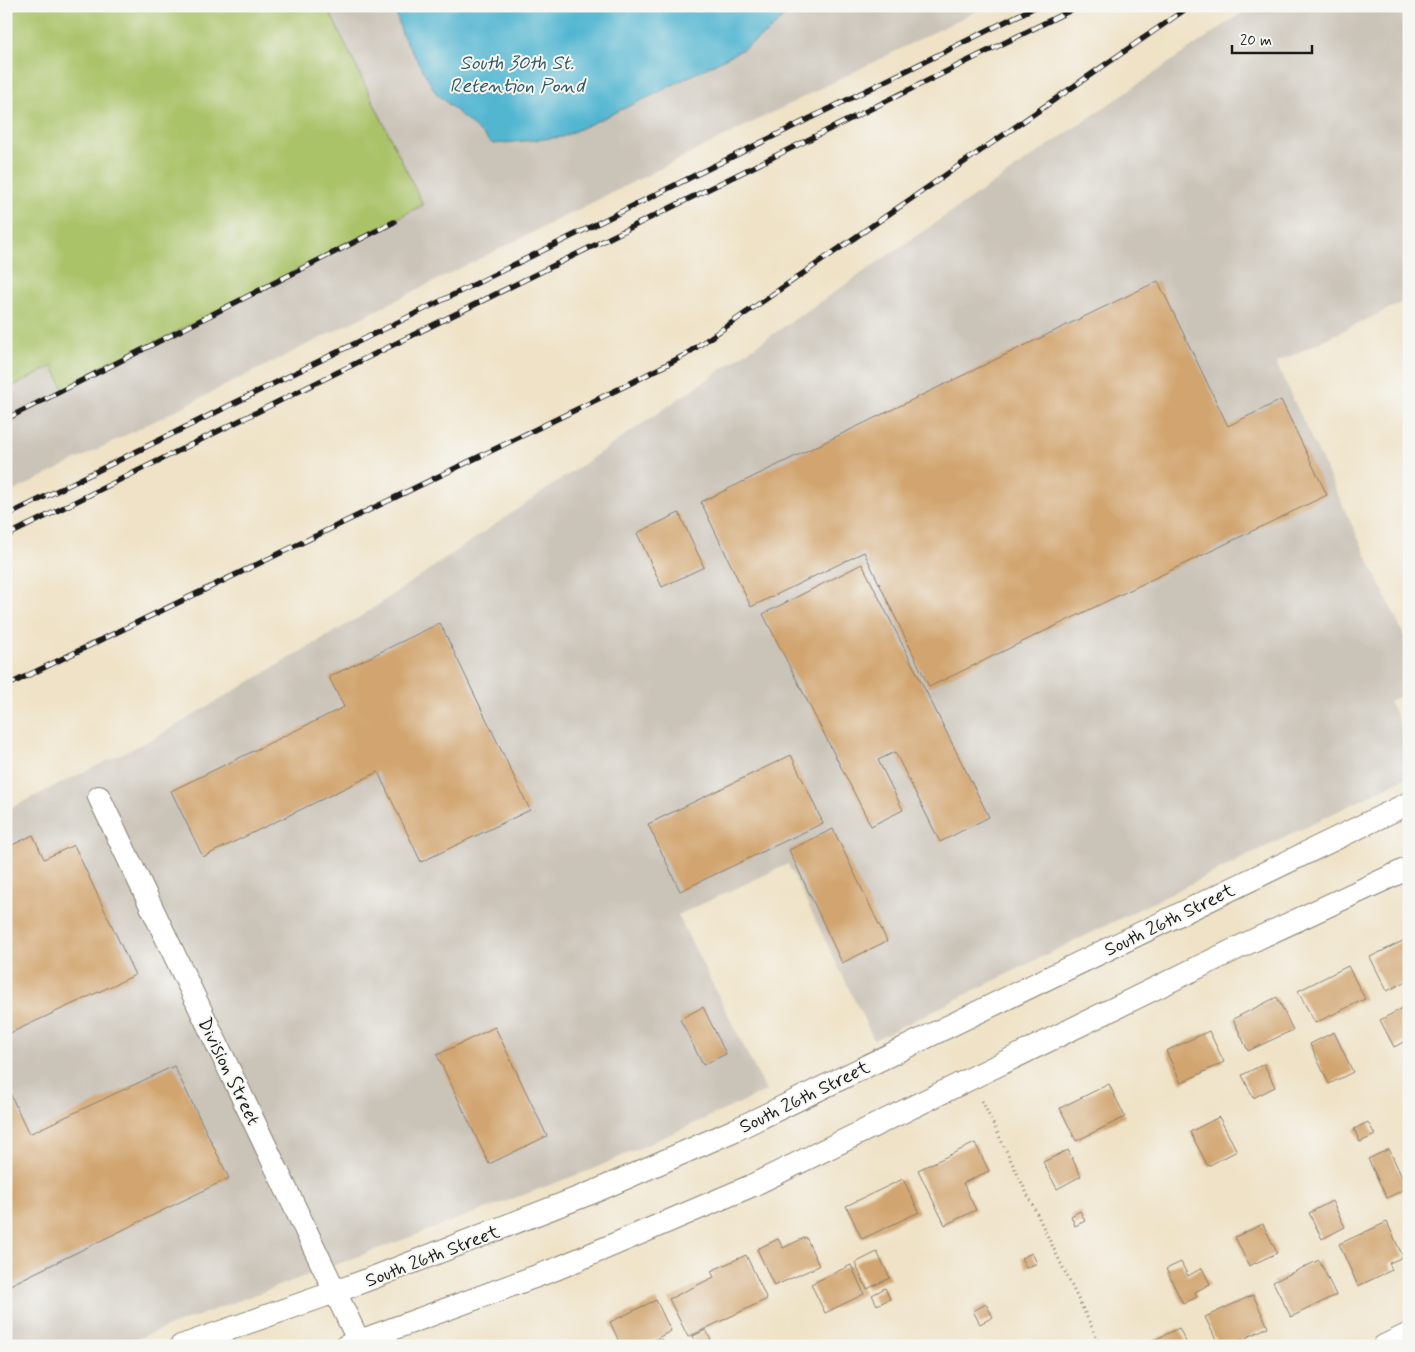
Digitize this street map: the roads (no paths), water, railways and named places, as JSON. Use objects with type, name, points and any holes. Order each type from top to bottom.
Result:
[{"type":"street","name":"Division Street","points":[[99,796],[336,1292],[355,1344]]},
{"type":"street","name":"South 26th Street","points":[[181,1346],[336,1292],[596,1191],[735,1130],[1409,803]]},
{"type":"street","points":[[355,1344],[556,1269],[751,1186],[1250,942],[1409,868]]},
{"type":"street","points":[[1384,1346],[1409,1334]]},
{"type":"water","name":"South 30th St. Retention Pond","points":[[394,6],[793,6],[771,30],[743,49],[653,95],[562,137],[493,144],[436,93],[402,34]]},
{"type":"railway","points":[[6,516],[1037,6]]},
{"type":"railway","points":[[6,536],[1079,6]]},
{"type":"railway","points":[[6,686],[629,384],[685,355],[1190,6]]},
{"type":"railway","points":[[6,419],[394,222]]}]
